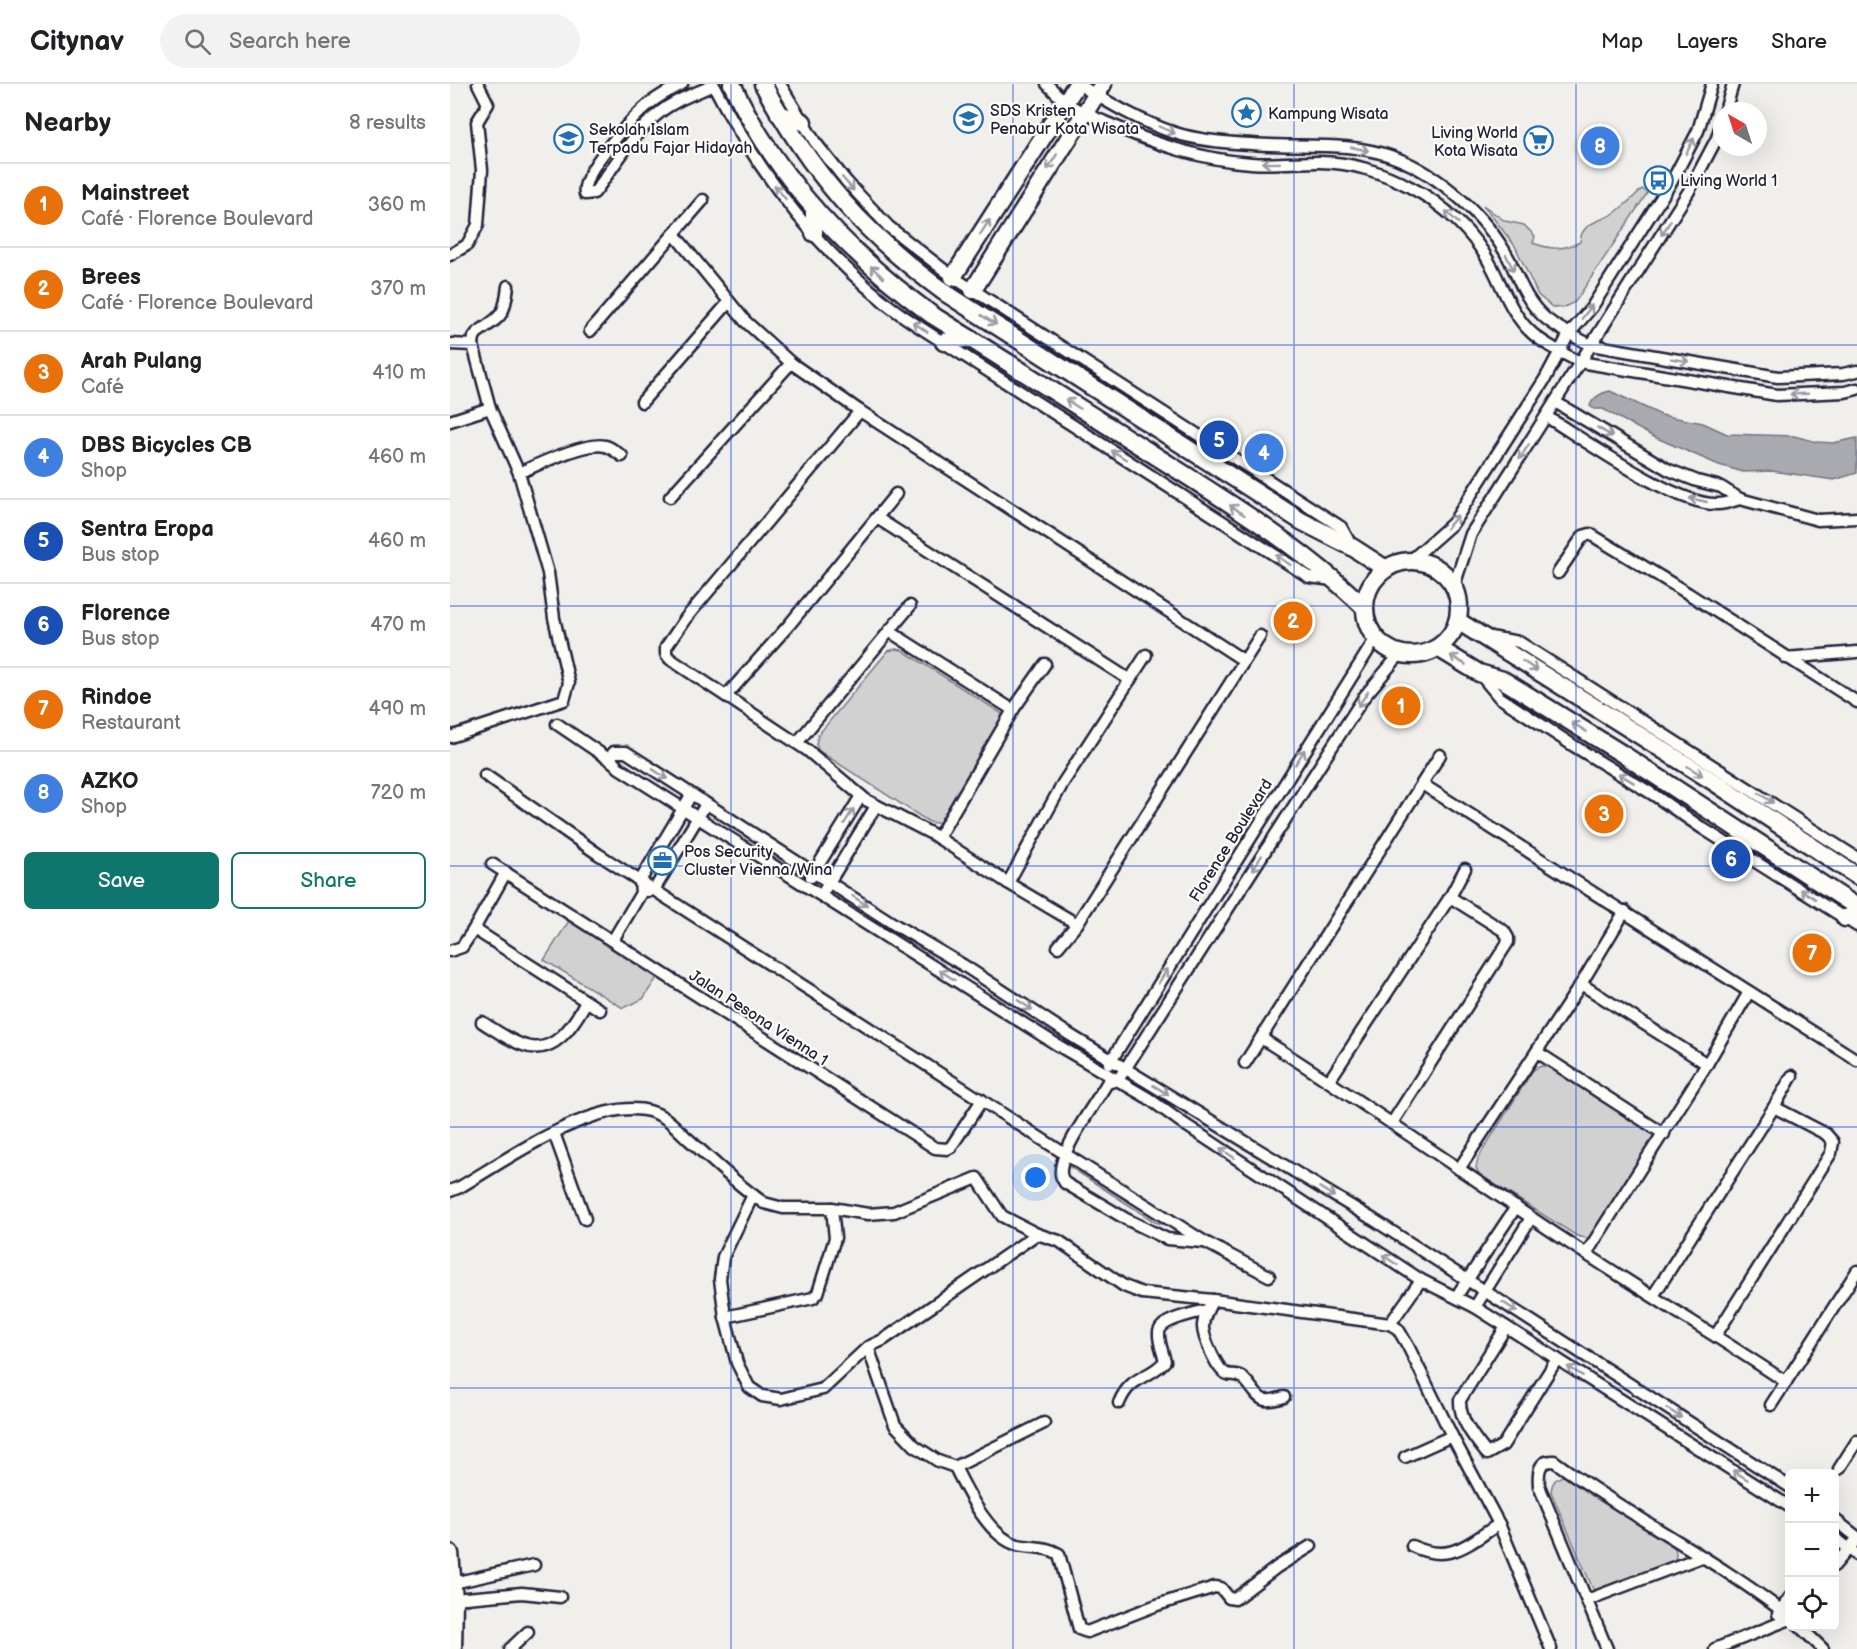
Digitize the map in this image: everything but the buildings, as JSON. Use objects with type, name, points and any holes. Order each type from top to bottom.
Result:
[{"type":"street","points":[[450,255],[467,245],[478,225],[482,170],[477,122],[488,104],[478,84]]},
{"type":"street","points":[[682,84],[650,104],[607,149],[585,183],[585,194],[594,193],[623,153],[659,112],[713,85],[742,139],[767,175],[814,233],[881,300],[1310,577],[1336,580]]},
{"type":"street","points":[[732,84],[757,131],[779,165],[814,208],[862,258],[893,286],[932,315],[1299,551],[1336,580],[1364,607],[1370,628],[1384,646],[1400,654],[1423,654],[1438,648],[1458,621],[1458,599],[1454,586],[1436,567],[1424,563],[1410,561],[1395,564],[1386,569],[1374,581],[1364,607]]},
{"type":"street","points":[[763,84],[802,151],[833,191],[908,266],[944,292],[1301,521],[1352,547],[1386,569]]},
{"type":"street","points":[[780,84],[803,122],[846,181],[890,227],[953,277],[1341,527],[1352,547]]},
{"type":"street","points":[[1047,84],[1065,102],[1084,113],[1133,135],[1176,149],[1251,164],[1322,162],[1347,165],[1381,173],[1412,187],[1440,206],[1479,246],[1514,310],[1532,333],[1580,362],[1777,395],[1857,390]]},
{"type":"street","points":[[953,277],[1078,84],[1099,89],[1117,108],[1176,134],[1253,145],[1344,145],[1396,158],[1451,191],[1476,213],[1508,258],[1528,300],[1544,317],[1569,334],[1591,345],[1778,377],[1843,374],[1857,371]]},
{"type":"street","points":[[1410,561],[1453,523],[1545,379],[1569,334],[1592,307],[1672,181],[1698,130],[1712,84]]},
{"type":"street","points":[[1728,102],[1733,84]]},
{"type":"street","points":[[973,290],[1099,89]]},
{"type":"street","points":[[779,114],[803,122]]},
{"type":"street","points":[[1454,586],[1471,534],[1689,191],[1713,146]]},
{"type":"street","points":[[591,331],[703,200]]},
{"type":"street","points":[[814,208],[814,233]]},
{"type":"street","points":[[674,234],[746,321],[791,363],[860,411],[1244,660]]},
{"type":"street","points":[[450,737],[564,700],[569,683],[554,618],[549,573],[519,473],[490,408],[473,345],[477,333],[501,316],[505,309],[508,286]]},
{"type":"street","points":[[642,402],[729,302]]},
{"type":"street","points":[[944,342],[969,338]]},
{"type":"street","points":[[450,344],[473,345]]},
{"type":"street","points":[[670,497],[791,363]]},
{"type":"street","points":[[1555,402],[1669,470],[1721,487],[1740,499],[1818,520],[1857,518]]},
{"type":"street","points":[[450,421],[490,408]]},
{"type":"street","points":[[860,411],[686,618],[666,647],[666,654],[670,659],[797,743],[876,806],[938,838],[1077,924]]},
{"type":"street","points":[[1546,417],[1658,485],[1688,498],[1717,505],[1740,499]]},
{"type":"street","points":[[519,473],[554,457],[595,445],[606,446],[622,456]]},
{"type":"street","points":[[726,696],[789,625],[896,494]]},
{"type":"street","points":[[877,518],[1130,680]]},
{"type":"street","points":[[1558,573],[1583,536],[1590,534],[1689,594],[1857,702]]},
{"type":"street","points":[[797,743],[910,606]]},
{"type":"street","points":[[1458,621],[1695,770],[1857,876]]},
{"type":"street","points":[[889,631],[1013,710]]},
{"type":"street","points":[[1481,635],[1520,642],[1857,858]]},
{"type":"street","points":[[1058,947],[1077,924],[1260,636]]},
{"type":"street","name":"Florence Boulevard","points":[[1104,1071],[1376,638]]},
{"type":"street","points":[[1438,648],[1479,673],[1503,680],[1624,755],[1854,917]]},
{"type":"street","points":[[1786,658],[1857,652]]},
{"type":"street","points":[[1205,1242],[1167,1239],[1126,1219],[1065,1183],[1060,1171],[1065,1154],[1113,1082],[1125,1068],[1364,697],[1400,654]]},
{"type":"street","points":[[1008,883],[1063,783],[1146,655]]},
{"type":"street","points":[[938,838],[1013,710],[1045,664]]},
{"type":"street","points":[[1479,673],[1499,697],[1574,746],[1654,795],[1702,828],[1854,917]]},
{"type":"street","points":[[557,724],[697,818],[822,894],[1059,1046],[1104,1071],[1113,1082],[1148,1098],[1421,1281],[1475,1307],[1785,1503]]},
{"type":"street","points":[[613,762],[611,756],[614,752],[626,752],[897,926],[1484,1290],[1785,1484]]},
{"type":"street","points":[[1245,1063],[1440,755]]},
{"type":"street","points":[[1650,774],[1654,795]]},
{"type":"street","points":[[485,775],[640,881],[1065,1154],[1205,1242],[1269,1276]]},
{"type":"street","points":[[1422,784],[1857,1060]]},
{"type":"street","points":[[613,940],[641,893],[640,881],[691,795]]},
{"type":"street","points":[[807,885],[861,796]]},
{"type":"street","points":[[641,893],[654,890],[706,804]]},
{"type":"street","points":[[822,894],[876,806]]},
{"type":"street","name":"Jalan Pesona Vienna 1","points":[[492,864],[935,1148],[951,1147],[982,1100]]},
{"type":"street","points":[[1329,1081],[1450,897],[1465,869]]},
{"type":"street","points":[[450,951],[462,947],[506,872]]},
{"type":"street","points":[[1392,1123],[1508,942],[1509,938],[1504,931],[1450,897]]},
{"type":"street","points":[[1459,1169],[1581,984],[1625,911]]},
{"type":"street","points":[[474,929],[600,1010]]},
{"type":"street","points":[[1581,984],[1707,1064]]},
{"type":"street","points":[[1586,1254],[1664,1134],[1749,992]]},
{"type":"street","points":[[482,1022],[525,1046],[543,1046],[559,1040],[566,1033],[586,1002]]},
{"type":"street","points":[[1261,1038],[1329,1081],[1531,1218],[1786,1382]]},
{"type":"street","points":[[1537,1052],[1664,1134]]},
{"type":"street","points":[[1653,1296],[1792,1076]]},
{"type":"street","points":[[1716,1335],[1832,1153],[1831,1138],[1826,1134],[1774,1107]]},
{"type":"street","points":[[450,1191],[555,1132],[585,1118],[614,1110],[636,1108],[662,1116],[753,1196],[764,1203],[783,1208],[832,1208],[868,1214],[894,1212],[977,1178],[1002,1216],[1037,1234],[1059,1241],[1124,1286],[1142,1293],[1214,1300],[1390,1324],[1398,1329],[1408,1346],[1452,1437],[1499,1524],[1551,1649]]},
{"type":"street","points":[[555,1132],[585,1219]]},
{"type":"street","points":[[753,1196],[723,1257],[720,1279],[725,1317],[737,1364],[749,1387],[762,1396],[781,1399],[823,1389],[868,1347],[883,1340],[1037,1234]]},
{"type":"street","points":[[725,1317],[813,1298],[818,1293],[835,1239],[832,1208]]},
{"type":"street","points":[[1456,1297],[1516,1208]]},
{"type":"street","points":[[1475,1307],[1531,1218]]},
{"type":"street","points":[[1772,1405],[1857,1271]]},
{"type":"street","points":[[1390,1324],[1421,1281]]},
{"type":"street","points":[[1214,1300],[1207,1310],[1203,1334],[1220,1369],[1227,1374],[1238,1374],[1258,1397],[1265,1401],[1284,1397]]},
{"type":"street","points":[[1119,1403],[1125,1389],[1133,1381],[1166,1361],[1159,1331],[1162,1326],[1172,1320],[1207,1310]]},
{"type":"street","points":[[1506,1326],[1460,1400],[1459,1409],[1473,1436],[1487,1454],[1503,1445],[1557,1359]]},
{"type":"street","points":[[868,1347],[895,1425],[915,1446],[938,1461],[955,1467],[986,1520],[1004,1538],[1018,1545],[1053,1550],[1059,1554],[1079,1629],[1087,1632],[1157,1605],[1215,1587],[1221,1588],[1229,1598],[1235,1599],[1311,1545]]},
{"type":"street","points":[[955,1467],[1044,1423]]},
{"type":"street","points":[[1405,1456],[1452,1437]]},
{"type":"street","points":[[1839,1469],[1857,1441]]},
{"type":"street","points":[[1607,1649],[1539,1486],[1539,1470],[1542,1464],[1548,1461],[1554,1461],[1785,1614]]},
{"type":"street","points":[[1839,1522],[1857,1538],[1853,1552],[1839,1562]]},
{"type":"street","points":[[1412,1546],[1435,1554],[1457,1552],[1499,1524]]},
{"type":"street","points":[[1839,1532],[1844,1526]]},
{"type":"street","points":[[1839,1541],[1853,1552]]},
{"type":"street","points":[[450,1553],[453,1591],[453,1649]]},
{"type":"street","points":[[1587,1600],[1701,1557]]},
{"type":"street","points":[[453,1591],[534,1565]]},
{"type":"street","points":[[453,1591],[473,1596],[522,1593],[560,1597]]},
{"type":"street","points":[[1773,1625],[1785,1604]]},
{"type":"street","points":[[1714,1649],[1785,1620]]},
{"type":"street","points":[[1804,1631],[1823,1649]]},
{"type":"street","points":[[510,1649],[528,1632]]},
{"type":"shaded area","points":[[1642,189],[1648,192],[1575,302],[1562,308],[1552,307],[1538,295],[1515,246],[1483,205],[1505,221],[1524,225],[1535,236],[1533,243],[1551,248],[1562,248],[1580,242],[1581,235],[1588,226],[1616,212]]},
{"type":"shaded area","points":[[1610,391],[1661,415],[1703,423],[1727,434],[1794,436],[1817,442],[1833,443],[1857,438],[1857,473],[1834,480],[1772,471],[1743,472],[1719,465],[1652,436],[1603,409],[1594,409],[1590,406],[1598,396]]},
{"type":"shaded area","points":[[902,650],[1001,713],[1004,721],[944,821],[929,822],[819,751],[816,745],[818,735],[888,651]]},
{"type":"shaded area","points":[[574,913],[662,970],[643,999],[623,1008],[544,960]]},
{"type":"shaded area","points":[[1541,1066],[1552,1067],[1653,1130],[1655,1135],[1653,1142],[1593,1237],[1577,1236],[1480,1175],[1476,1168],[1478,1158],[1533,1070]]},
{"type":"shaded area","points":[[1067,1160],[1179,1229],[1155,1222],[1070,1167]]},
{"type":"shaded area","points":[[1570,1477],[1673,1544],[1676,1554],[1673,1564],[1599,1594],[1593,1589],[1551,1492],[1557,1478]]},
{"type":"place","name":"Kampung Wisata","points":[[1247,113]]},
{"type":"place","name":"SDS Kristen Penabur Kota Wisata","points":[[969,119]]},
{"type":"place","name":"Sekolah Islam Terpadu Fajar Hidayah","points":[[568,138]]},
{"type":"place","name":"Living World Kota Wisata","points":[[1539,141]]},
{"type":"place","name":"AZKO","points":[[1600,146]]},
{"type":"place","name":"Living World 1","points":[[1659,180]]},
{"type":"place","name":"Sentra Eropa","points":[[1219,440]]},
{"type":"place","name":"DBS Bicycles CB","points":[[1264,453]]},
{"type":"place","name":"Brees","points":[[1293,621]]},
{"type":"place","name":"Mainstreet","points":[[1401,706]]},
{"type":"place","name":"Arah Pulang","points":[[1604,814]]},
{"type":"place","name":"Florence","points":[[1731,859]]},
{"type":"place","name":"Pos Security Cluster Vienna/Wina","points":[[663,860]]},
{"type":"place","name":"Rindoe","points":[[1812,953]]}]
